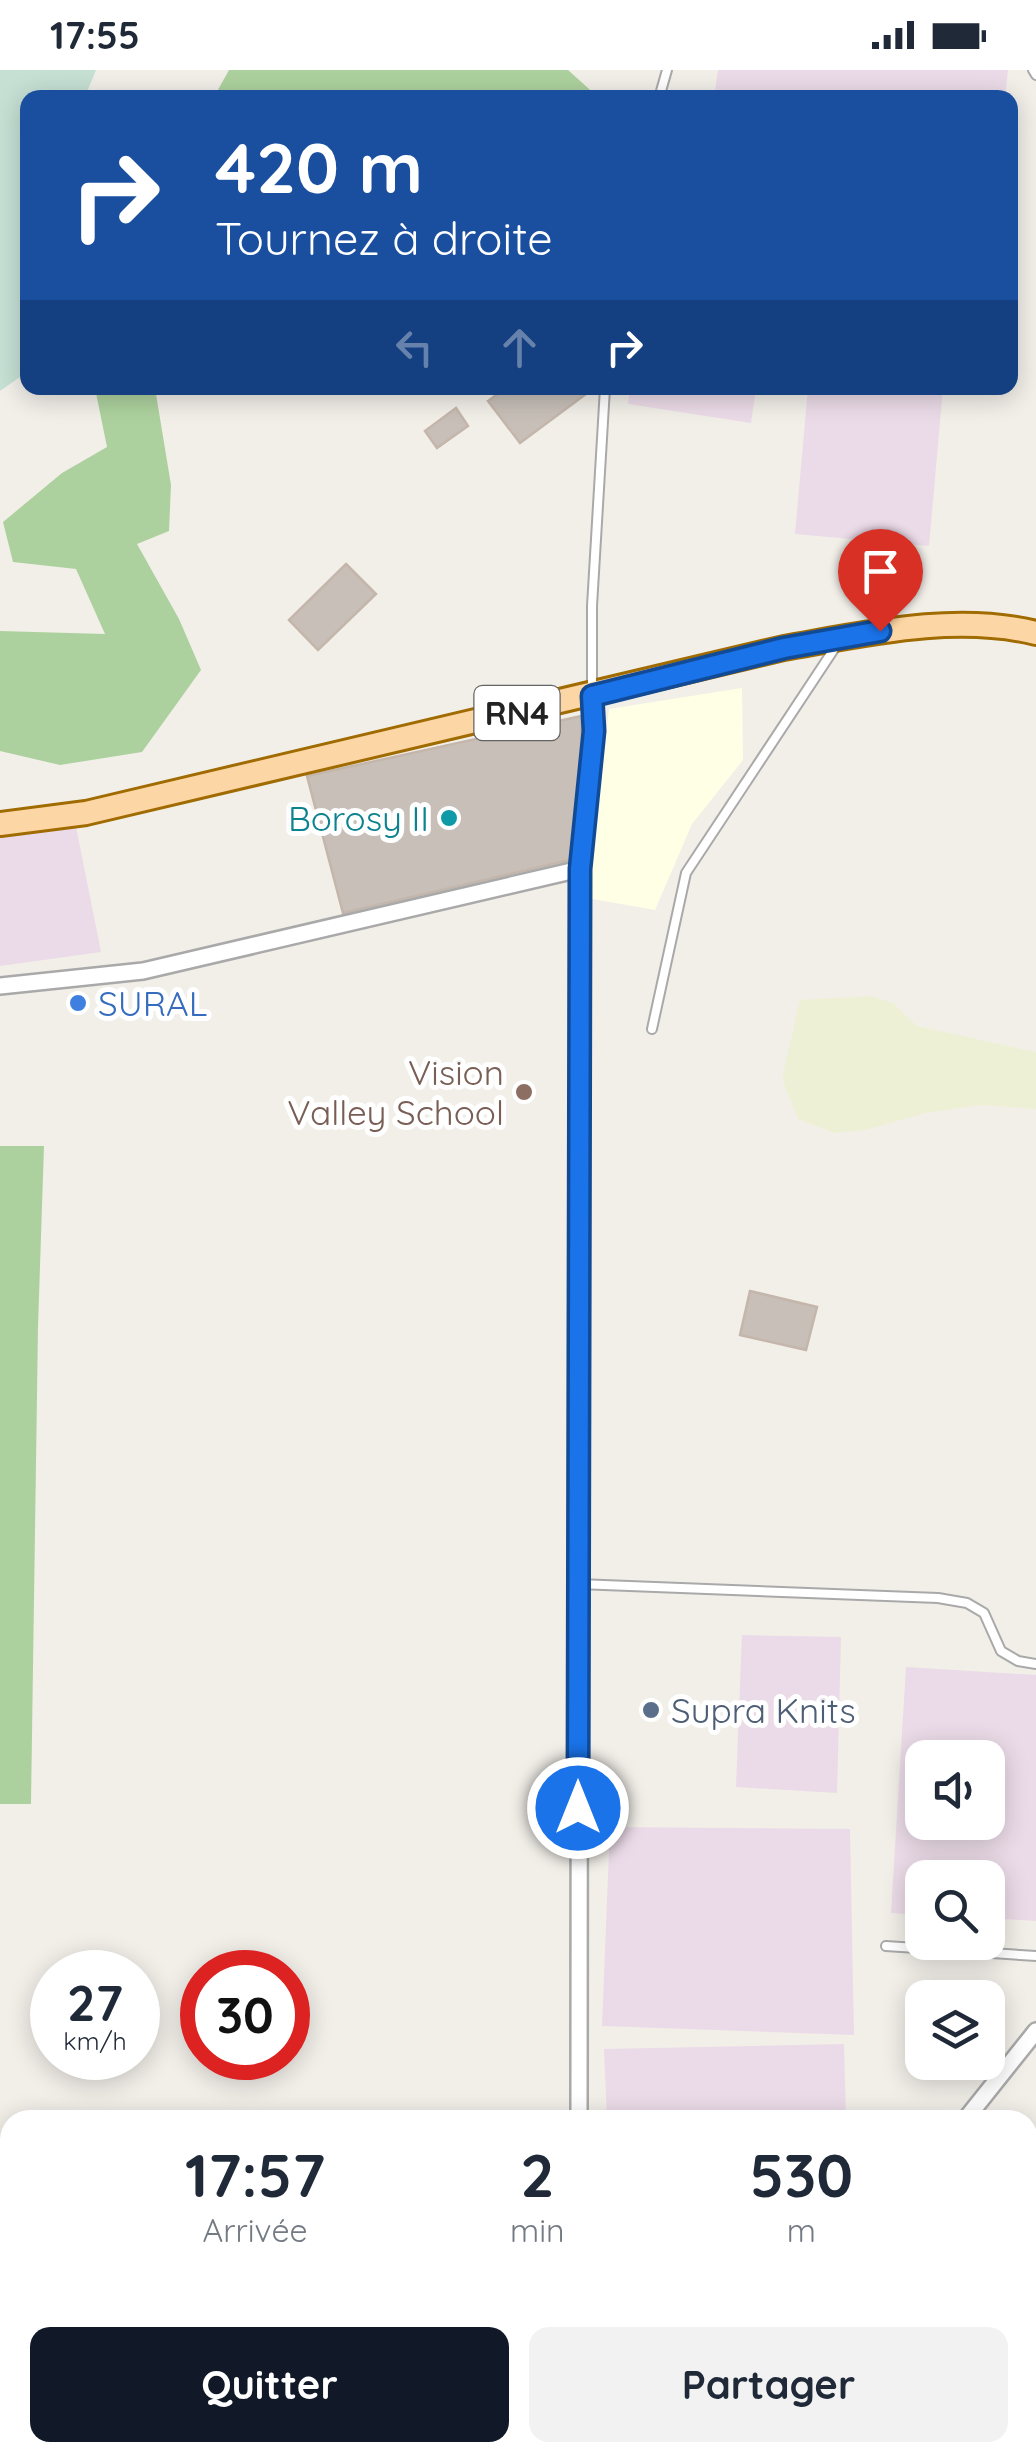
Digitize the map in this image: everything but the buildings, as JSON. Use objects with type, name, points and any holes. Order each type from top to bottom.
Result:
[{"type":"main road","name":"RN4","points":[[0,824],[86,812],[784,648],[880,631],[950,626],[1036,633]]},
{"type":"street","points":[[579,2110],[580,869],[594,731],[592,696]]},
{"type":"street","points":[[0,986],[143,970],[580,869]]},
{"type":"street","points":[[974,2110],[1036,2031]]},
{"type":"lane","points":[[592,696],[592,606],[606,395]]},
{"type":"lane","points":[[652,1029],[686,873],[841,638]]},
{"type":"lane","points":[[578,1584],[938,1598],[968,1603],[984,1614],[1001,1651],[1018,1661],[1036,1664]]},
{"type":"lane","points":[[886,1946],[1036,1956]]},
{"type":"shaded area","points":[[0,70],[96,70],[88,90],[20,90],[20,377],[0,391]]},
{"type":"shaded area","points":[[718,70],[1008,70],[1006,90],[715,90]]},
{"type":"shaded area","points":[[629,395],[755,395],[751,423],[628,404]]},
{"type":"shaded area","points":[[807,395],[942,395],[929,546],[795,534]]},
{"type":"shaded area","points":[[742,688],[743,760],[692,824],[655,910],[587,898],[609,709]]},
{"type":"shaded area","points":[[75,822],[101,952],[0,966],[0,829]]},
{"type":"shaded area","points":[[870,996],[893,1003],[917,1026],[1036,1052],[1036,1109],[980,1105],[925,1113],[866,1130],[834,1133],[798,1119],[782,1079],[800,1000]]},
{"type":"shaded area","points":[[742,1635],[841,1637],[837,1793],[736,1787]]},
{"type":"shaded area","points":[[906,1667],[1036,1675],[1036,1921],[1005,1919],[1005,1860],[905,1860],[905,1914],[891,1913]]},
{"type":"shaded area","points":[[610,1827],[850,1829],[854,2035],[602,2026]]},
{"type":"shaded area","points":[[844,2044],[846,2110],[607,2110],[604,2049]]},
{"type":"green space","points":[[229,70],[568,70],[590,90],[218,90]]},
{"type":"green space","points":[[96,395],[156,395],[171,485],[169,531],[137,544],[179,619],[201,670],[142,752],[60,765],[0,751],[0,631],[105,634],[76,569],[13,562],[3,522],[62,473],[107,447]]},
{"type":"green space","points":[[0,1146],[44,1146],[31,1804],[0,1804]]},
{"type":"place","name":"Borosy II","points":[[449,818]]},
{"type":"place","name":"SURAL","points":[[78,1003]]},
{"type":"place","name":"Vision Valley School","points":[[524,1092]]},
{"type":"place","name":"Supra Knits","points":[[651,1710]]},
{"type":"route","points":[[578,1808],[580,869],[594,731],[592,696],[784,648],[880,631]]}]
